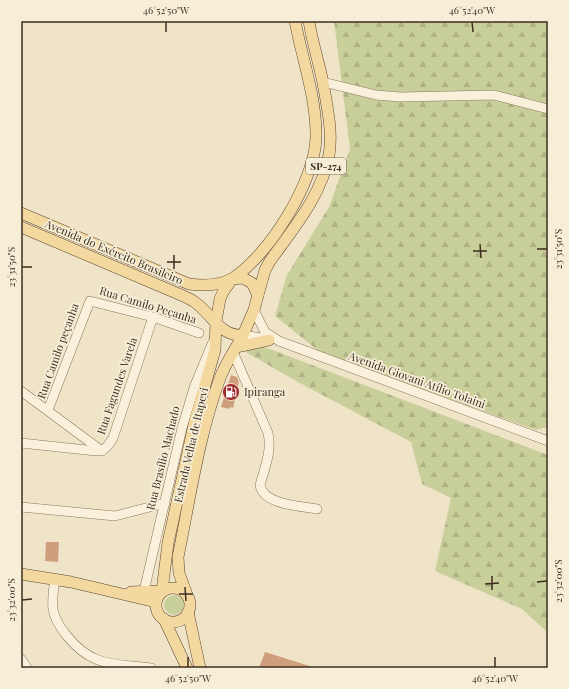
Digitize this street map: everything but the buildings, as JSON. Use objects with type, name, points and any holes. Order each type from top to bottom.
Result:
[{"type":"main road","name":"Estrada Velha de Itapevi","points":[[159,595],[168,543],[199,406],[213,360],[216,321],[223,292],[232,279],[258,257],[280,227],[303,187],[314,156],[316,138],[315,118],[295,21]]},
{"type":"main road","name":"Estrada Velha de Itapevi","points":[[187,595],[179,573],[178,557],[200,448],[220,379],[235,349],[240,335],[254,310],[265,270],[270,260],[314,196],[326,166],[330,140],[323,82],[309,21]]},
{"type":"main road","name":"Avenida do Exército Brasileiro","points":[[21,213],[189,284],[203,286],[232,279]]},
{"type":"main road","name":"Avenida do Exército Brasileiro","points":[[21,227],[174,292],[196,303],[216,321],[223,331],[240,335]]},
{"type":"main road","points":[[232,279],[243,278],[248,280],[258,295]]},
{"type":"main road","points":[[235,349],[274,340]]},
{"type":"main road","points":[[21,574],[120,592],[159,595]]},
{"type":"main road","points":[[187,668],[165,622],[157,611],[159,595],[166,589],[176,588],[187,595],[190,603],[188,612],[200,668]]},
{"type":"main road","points":[[120,592],[154,591],[159,595]]},
{"type":"main road","points":[[165,622],[178,621],[188,612]]},
{"type":"street","points":[[323,82],[376,95],[400,97],[494,95],[548,109]]},
{"type":"street","name":"Rua Camilo Peçanha","points":[[90,301],[153,316],[199,333]]},
{"type":"street","name":"Rua Camilo peçanha","points":[[48,410],[90,301]]},
{"type":"street","points":[[254,310],[265,332],[274,340]]},
{"type":"street","name":"Rua Fagundes Varela","points":[[21,443],[102,451],[107,448],[112,438],[153,316]]},
{"type":"street","name":"Rua Brasílio Machado","points":[[144,591],[182,428],[195,385],[215,335]]},
{"type":"street","points":[[240,335],[274,340]]},
{"type":"street","name":"Avenida Giovani Atílio Tolaini","points":[[274,340],[548,441]]},
{"type":"street","points":[[235,349],[268,433],[270,443],[269,453],[260,485],[264,495],[276,501],[317,509]]},
{"type":"street","points":[[21,391],[102,451]]},
{"type":"street","points":[[21,507],[115,516],[165,503]]},
{"type":"street","points":[[55,579],[51,605],[52,612],[55,619],[80,651],[89,658],[100,662],[129,667],[151,668]]},
{"type":"street","points":[[21,658],[27,668]]},
{"type":"green space","points":[[334,21],[548,21],[548,427],[536,430],[321,353],[275,316],[287,275],[329,207],[350,149]]},
{"type":"green space","points":[[262,346],[548,455],[548,633],[522,609],[435,571],[451,498],[422,484],[411,442],[296,381],[244,351]]},
{"type":"green space","points":[[174,595],[181,598],[184,605],[181,612],[174,615],[167,612],[164,605],[167,598]]},
{"type":"place","name":"Ipiranga","points":[[231,392]]}]
